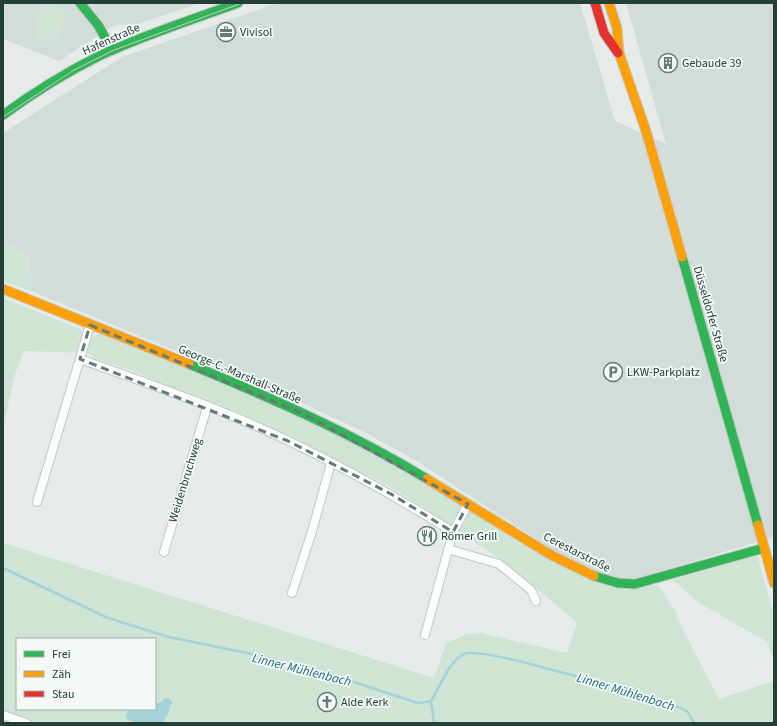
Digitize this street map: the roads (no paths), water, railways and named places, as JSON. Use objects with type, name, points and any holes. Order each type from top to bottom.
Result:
[{"type":"main road","points":[[80,3],[102,29],[112,50]]},
{"type":"main road","name":"Hafenstraße","points":[[3,115],[74,69],[112,50],[164,29],[238,3]]},
{"type":"main road","name":"Düsseldorfer Straße","points":[[595,3],[604,33],[619,53]]},
{"type":"main road","name":"Düsseldorfer Straße","points":[[609,3],[617,28],[619,53],[646,131],[774,583]]},
{"type":"main road","name":"George-C.-Marshall-Straße","points":[[3,289],[254,391],[306,415],[381,453],[459,498]]},
{"type":"main road","name":"Cerestarstraße","points":[[459,498],[553,555],[601,579],[622,584],[635,584],[764,548]]},
{"type":"street","points":[[37,502],[90,325]]},
{"type":"street","points":[[80,359],[207,407],[288,441],[391,494],[453,532]]},
{"type":"street","name":"Weidenbruchweg","points":[[164,552],[207,407]]},
{"type":"street","points":[[292,593],[313,528],[331,463]]},
{"type":"street","points":[[424,635],[453,532],[468,504]]},
{"type":"street","points":[[448,549],[498,564],[531,590],[536,601]]},
{"type":"street","points":[[3,714],[26,723]]},
{"type":"water","points":[[165,698],[170,699],[172,702],[167,716],[162,723],[136,723],[126,718],[128,710],[156,710],[156,703],[160,703]]},
{"type":"waterway","name":"Linner Mühlenbach","points":[[3,568],[108,618],[169,637],[247,653],[326,673],[418,703],[431,701],[449,668],[458,658],[464,654],[477,653],[501,657],[568,674],[681,708],[688,712],[694,723]]},
{"type":"waterway","points":[[431,701],[434,723]]},
{"type":"tram line","points":[[3,117],[74,70],[114,50],[242,3]]},
{"type":"place","name":"Vivisol","points":[[226,32]]},
{"type":"place","name":"Gebaude 39","points":[[668,63]]},
{"type":"place","name":"LKW-Parkplatz","points":[[613,372]]},
{"type":"place","name":"Römer Grill","points":[[427,536]]},
{"type":"place","name":"Alde Kerk","points":[[327,702]]}]
